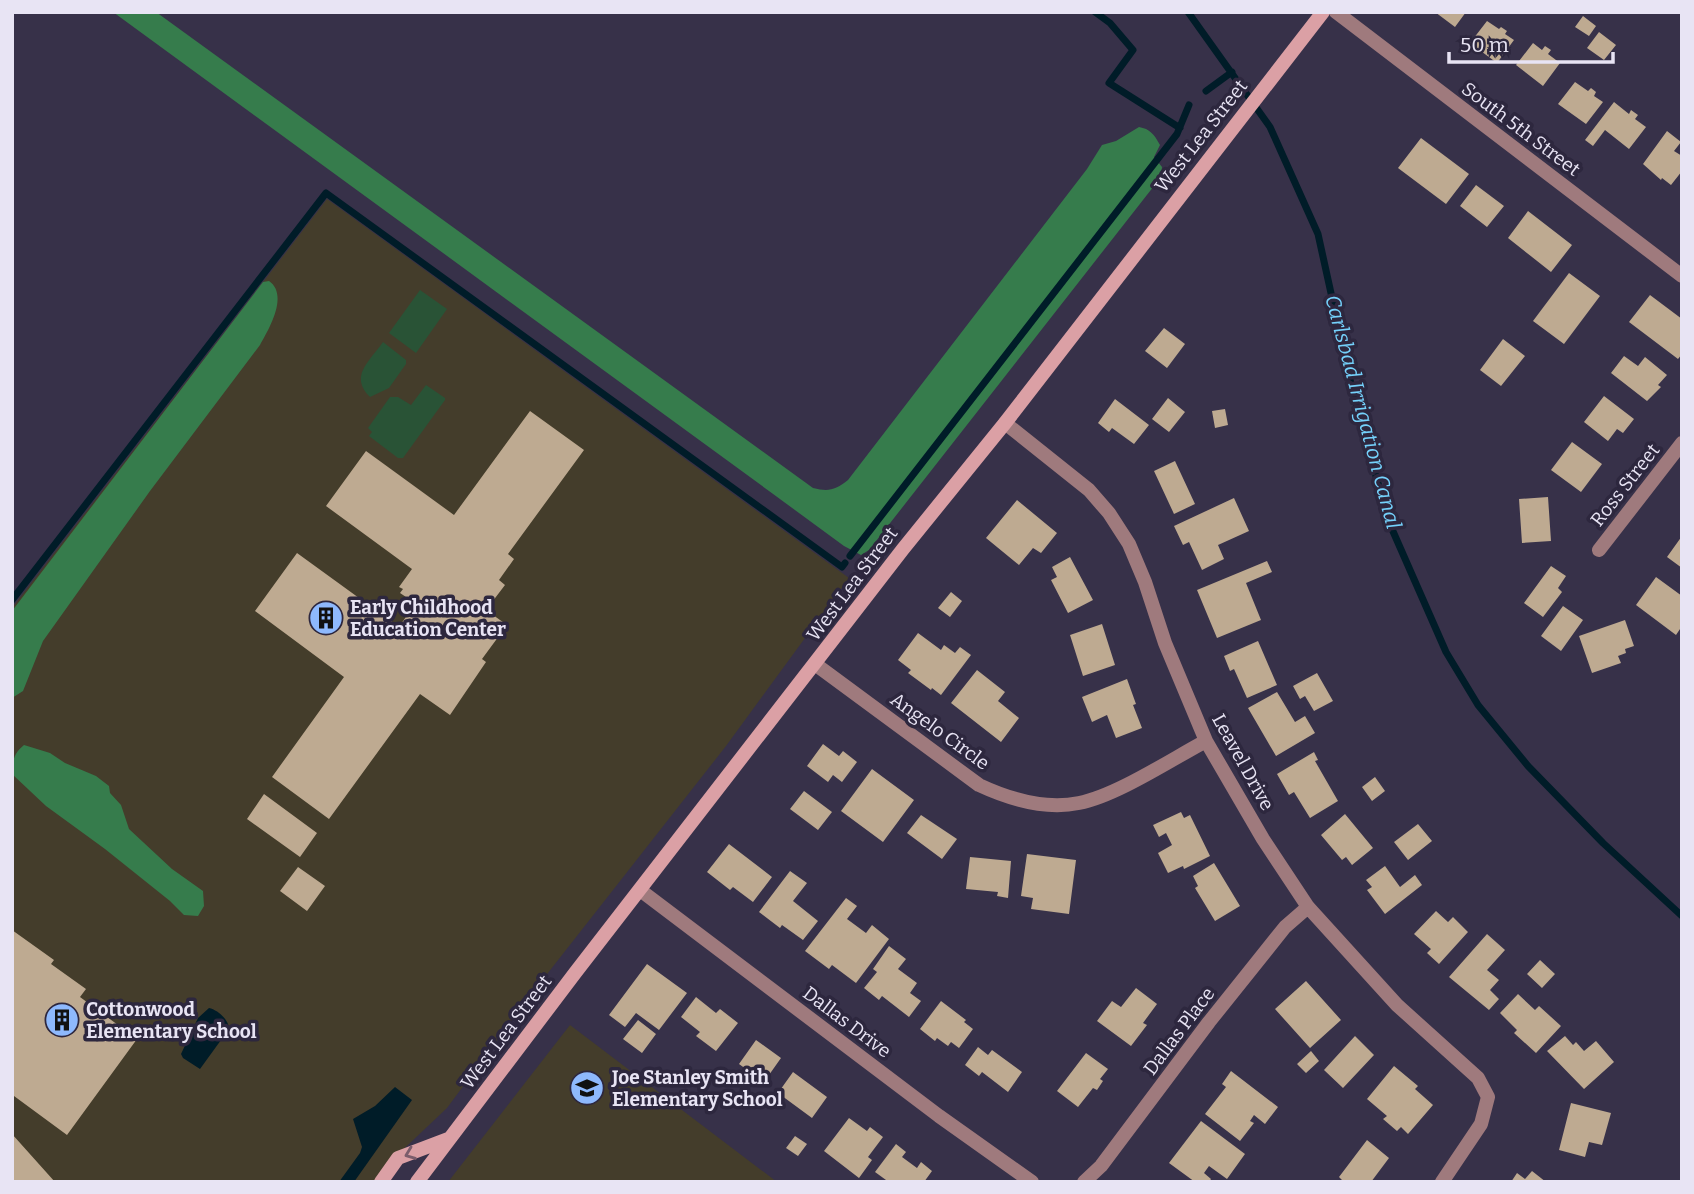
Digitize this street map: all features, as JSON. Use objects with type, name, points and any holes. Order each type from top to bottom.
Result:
[{"type":"main road","name":"West Lea Street","points":[[417,1182],[937,506],[1005,423],[1323,12]]},
{"type":"main road","points":[[381,1182],[398,1158],[449,1139]]},
{"type":"street","name":"South 5th Street","points":[[1336,12],[1682,276]]},
{"type":"street","name":"Leavel Drive","points":[[1005,423],[1089,490],[1109,513],[1129,544],[1165,643],[1206,741],[1308,907],[1397,1005],[1478,1078],[1488,1097],[1481,1124],[1441,1182]]},
{"type":"street","name":"Ross Street","points":[[1599,550],[1682,443]]},
{"type":"street","name":"Angelo Circle","points":[[815,664],[979,785],[1000,795],[1032,803],[1080,803],[1129,783],[1206,741]]},
{"type":"street","name":"Dallas Drive","points":[[640,890],[939,1116],[1032,1182]]},
{"type":"street","name":"Dallas Place","points":[[1084,1182],[1101,1166],[1209,1022],[1285,927],[1308,907]]},
{"type":"shaded area","points":[[327,199],[849,578],[726,746],[533,992],[447,1108],[391,1161],[376,1182],[12,1182],[12,608]]},
{"type":"shaded area","name":"Joe Stanley Smith Elementary School","points":[[570,1025],[777,1182],[448,1182]]},
{"type":"green space","points":[[113,12],[156,12],[813,488],[819,489],[832,489],[848,480],[1087,169],[1102,145],[1116,141],[1139,127],[1146,129],[1160,145],[1154,157],[1162,167],[1161,177],[869,550],[861,555],[844,546]]},
{"type":"green space","points":[[269,281],[275,287],[277,303],[272,321],[260,345],[150,491],[43,641],[23,691],[12,698],[12,611],[263,282]]},
{"type":"green space","points":[[420,290],[447,309],[416,353],[389,333]]},
{"type":"green space","points":[[383,342],[406,360],[406,364],[389,388],[370,397],[361,382],[361,376],[363,369]]},
{"type":"green space","points":[[426,385],[445,400],[403,458],[398,458],[369,436],[372,432],[368,428],[390,397],[398,397],[411,405]]},
{"type":"green space","points":[[24,745],[50,753],[65,763],[96,776],[109,786],[110,793],[121,805],[129,829],[172,869],[203,891],[204,906],[198,916],[184,915],[105,849],[46,806],[12,774],[14,758]]},
{"type":"water","points":[[209,1008],[222,1016],[229,1029],[200,1069],[181,1054],[198,1018]]},
{"type":"water","points":[[395,1087],[412,1100],[354,1182],[339,1182],[362,1147],[353,1119],[375,1106]]},
{"type":"building","points":[[1435,12],[1466,12],[1455,27]]},
{"type":"building","points":[[1583,16],[1596,26],[1589,36],[1575,27]]},
{"type":"building","points":[[1487,21],[1507,31],[1505,34],[1514,40],[1497,63],[1470,43]]},
{"type":"building","points":[[1599,32],[1616,45],[1604,60],[1587,48]]},
{"type":"building","points":[[1533,43],[1542,50],[1545,46],[1551,50],[1548,54],[1560,63],[1543,86],[1516,65]]},
{"type":"building","points":[[1575,82],[1588,91],[1591,88],[1596,92],[1594,96],[1603,102],[1586,124],[1558,104]]},
{"type":"building","points":[[1614,102],[1629,114],[1631,110],[1638,115],[1635,119],[1646,127],[1629,149],[1605,130],[1593,146],[1585,140]]},
{"type":"building","points":[[1667,131],[1681,142],[1674,151],[1682,156],[1682,171],[1671,185],[1643,164]]},
{"type":"building","points":[[1421,138],[1469,174],[1446,204],[1398,168]]},
{"type":"building","points":[[1476,185],[1504,206],[1487,227],[1460,206]]},
{"type":"building","points":[[1528,211],[1572,245],[1551,272],[1508,238]]},
{"type":"building","points":[[1569,273],[1600,296],[1564,344],[1533,321]]},
{"type":"building","points":[[1650,295],[1682,319],[1682,354],[1678,359],[1629,322]]},
{"type":"building","points":[[1164,328],[1185,344],[1167,368],[1145,351]]},
{"type":"building","points":[[1503,339],[1525,356],[1501,386],[1480,370]]},
{"type":"building","points":[[1624,356],[1638,366],[1645,357],[1667,375],[1658,385],[1661,387],[1647,401],[1611,373]]},
{"type":"building","points":[[1604,396],[1634,419],[1623,433],[1617,429],[1608,441],[1584,422]]},
{"type":"building","points":[[1168,398],[1185,412],[1169,432],[1152,419]]},
{"type":"building","points":[[1115,399],[1149,425],[1134,444],[1112,428],[1109,432],[1098,423]]},
{"type":"building","points":[[1225,409],[1228,425],[1215,428],[1212,411]]},
{"type":"building","name":"Early Childhood Education Center","points":[[530,411],[584,450],[508,554],[514,559],[499,580],[505,585],[486,610],[507,625],[482,659],[486,662],[450,715],[420,694],[329,819],[272,777],[344,677],[255,611],[297,553],[399,627],[412,608],[403,601],[406,597],[400,593],[403,589],[399,587],[412,569],[326,506],[366,451],[454,515]]},
{"type":"building","points":[[1572,442],[1602,464],[1581,492],[1551,470]]},
{"type":"building","points":[[1175,461],[1195,504],[1174,514],[1154,471]]},
{"type":"building","points":[[1548,497],[1551,541],[1522,543],[1519,499]]},
{"type":"building","points":[[1234,498],[1249,531],[1218,545],[1224,559],[1202,570],[1189,542],[1183,545],[1174,526]]},
{"type":"building","points":[[1017,500],[1057,533],[1041,553],[1033,548],[1019,565],[986,538]]},
{"type":"building","points":[[1682,536],[1682,568],[1667,557]]},
{"type":"building","points":[[1070,557],[1093,600],[1068,613],[1051,580],[1057,577],[1052,567]]},
{"type":"building","points":[[1267,561],[1272,572],[1246,583],[1261,620],[1217,638],[1197,590]]},
{"type":"building","points":[[1551,566],[1566,576],[1558,588],[1562,592],[1543,617],[1524,603]]},
{"type":"building","points":[[1656,577],[1682,596],[1682,626],[1676,635],[1636,605]]},
{"type":"building","points":[[951,592],[962,601],[950,617],[938,608]]},
{"type":"building","points":[[1563,606],[1583,620],[1561,651],[1541,636]]},
{"type":"building","points":[[1625,620],[1634,646],[1625,649],[1626,653],[1618,656],[1621,663],[1592,673],[1579,636]]},
{"type":"building","points":[[1102,624],[1115,665],[1083,676],[1070,635]]},
{"type":"building","points":[[918,633],[941,650],[944,645],[955,653],[960,647],[971,655],[941,695],[908,673],[911,670],[898,660]]},
{"type":"building","points":[[1258,641],[1277,685],[1247,698],[1234,669],[1230,671],[1224,656]]},
{"type":"building","points":[[977,670],[1005,692],[998,701],[1019,718],[1001,742],[951,703]]},
{"type":"building","points":[[1317,673],[1333,701],[1314,711],[1305,696],[1300,699],[1293,686]]},
{"type":"building","points":[[1127,679],[1142,728],[1116,738],[1107,715],[1092,722],[1082,697]]},
{"type":"building","points":[[1277,692],[1295,722],[1305,716],[1315,733],[1276,756],[1248,708]]},
{"type":"building","points":[[823,744],[839,756],[843,751],[857,762],[842,782],[833,775],[828,782],[807,766]]},
{"type":"building","points":[[1314,752],[1318,760],[1315,761],[1338,801],[1310,818],[1294,792],[1289,795],[1277,774]]},
{"type":"building","points":[[872,769],[914,800],[883,842],[841,811]]},
{"type":"building","points":[[1375,777],[1385,791],[1372,801],[1362,787]]},
{"type":"building","points":[[804,791],[832,812],[818,830],[790,809]]},
{"type":"building","points":[[264,794],[317,833],[300,857],[247,819]]},
{"type":"building","points":[[1181,812],[1184,818],[1190,815],[1210,856],[1184,869],[1183,866],[1168,873],[1158,853],[1172,845],[1166,833],[1159,837],[1153,825]]},
{"type":"building","points":[[1345,814],[1373,848],[1352,865],[1346,857],[1342,860],[1321,835]]},
{"type":"building","points":[[921,815],[957,839],[942,859],[907,833]]},
{"type":"building","points":[[1418,824],[1432,841],[1408,860],[1394,842]]},
{"type":"building","points":[[729,844],[772,877],[753,902],[733,887],[730,890],[707,872]]},
{"type":"building","points":[[1027,854],[1076,860],[1069,914],[1031,909],[1033,898],[1021,896]]},
{"type":"building","points":[[970,857],[1011,861],[1008,898],[997,896],[998,892],[966,889]]},
{"type":"building","points":[[1214,863],[1240,906],[1215,921],[1195,888],[1198,886],[1193,876]]},
{"type":"building","points":[[1385,866],[1400,887],[1415,875],[1422,885],[1385,914],[1367,890],[1372,887],[1366,880]]},
{"type":"building","points":[[298,867],[325,886],[307,911],[280,891]]},
{"type":"building","points":[[790,871],[807,883],[793,901],[818,921],[803,940],[782,925],[780,928],[759,912]]},
{"type":"building","points":[[846,898],[857,906],[847,919],[866,933],[872,925],[889,939],[856,983],[832,965],[829,969],[805,951]]},
{"type":"building","points":[[1436,911],[1448,922],[1453,917],[1468,932],[1439,964],[1427,953],[1431,949],[1414,934]]},
{"type":"building","name":"Cottonwood Elementary School","points":[[12,930],[54,960],[51,964],[86,989],[80,997],[137,1039],[67,1135],[14,1096],[12,1098]]},
{"type":"building","points":[[1487,934],[1505,950],[1487,970],[1499,980],[1490,990],[1499,999],[1489,1010],[1449,977]]},
{"type":"building","points":[[889,946],[906,959],[898,969],[917,983],[910,993],[921,1001],[909,1017],[882,996],[879,1000],[864,988],[877,972],[873,969]]},
{"type":"building","points":[[1540,960],[1555,974],[1542,988],[1527,974]]},
{"type":"building","points":[[647,964],[687,993],[659,1030],[636,1013],[625,1027],[609,1015]]},
{"type":"building","points":[[1306,981],[1341,1020],[1310,1048],[1275,1009]]},
{"type":"building","points":[[1136,988],[1157,1004],[1143,1023],[1147,1025],[1131,1046],[1097,1021],[1112,1001],[1121,1007]]},
{"type":"building","points":[[1518,994],[1535,1010],[1539,1006],[1561,1026],[1536,1053],[1514,1033],[1517,1030],[1500,1013]]},
{"type":"building","points":[[696,997],[716,1013],[720,1009],[738,1023],[716,1051],[696,1036],[700,1032],[681,1017]]},
{"type":"building","points":[[941,1001],[966,1020],[964,1022],[973,1029],[959,1048],[951,1042],[948,1046],[937,1038],[935,1041],[920,1029]]},
{"type":"building","points":[[638,1020],[656,1034],[642,1053],[623,1039]]},
{"type":"building","points":[[1355,1036],[1374,1055],[1343,1088],[1324,1070]]},
{"type":"building","points":[[1565,1036],[1573,1045],[1576,1042],[1584,1051],[1596,1041],[1614,1062],[1584,1089],[1547,1051]]},
{"type":"building","points":[[756,1040],[781,1058],[764,1082],[739,1064]]},
{"type":"building","points":[[978,1047],[988,1055],[992,1050],[1022,1072],[1008,1092],[982,1072],[979,1076],[965,1065]]},
{"type":"building","points":[[1311,1051],[1319,1061],[1306,1073],[1297,1064]]},
{"type":"building","points":[[1086,1053],[1108,1069],[1100,1079],[1103,1081],[1097,1090],[1093,1088],[1078,1107],[1057,1091]]},
{"type":"building","points":[[1394,1066],[1418,1086],[1415,1089],[1433,1105],[1408,1134],[1401,1127],[1397,1131],[1383,1119],[1387,1116],[1367,1099]]},
{"type":"building","points":[[1231,1071],[1278,1107],[1265,1124],[1254,1115],[1250,1121],[1254,1123],[1240,1141],[1205,1114],[1226,1087],[1222,1084]]},
{"type":"building","points":[[793,1072],[827,1097],[812,1118],[778,1093]]},
{"type":"building","points":[[1571,1103],[1611,1113],[1602,1145],[1589,1142],[1585,1157],[1559,1150]]},
{"type":"building","points":[[849,1118],[867,1131],[870,1127],[883,1137],[868,1157],[872,1160],[859,1178],[824,1151]]},
{"type":"building","points":[[1201,1121],[1245,1154],[1227,1179],[1209,1166],[1204,1173],[1211,1179],[1209,1182],[1195,1182],[1169,1163]]},
{"type":"building","points":[[12,1134],[55,1182],[12,1182]]},
{"type":"building","points":[[795,1136],[807,1144],[798,1156],[786,1148]]},
{"type":"building","points":[[1367,1140],[1389,1158],[1371,1182],[1344,1182],[1339,1177]]},
{"type":"building","points":[[896,1144],[906,1152],[902,1157],[917,1168],[921,1162],[932,1171],[924,1182],[884,1182],[886,1180],[875,1172]]},
{"type":"building","points":[[1532,1171],[1546,1182],[1511,1182],[1517,1173],[1525,1179]]},
{"type":"waterway","points":[[1095,12],[1110,23],[1133,50],[1109,83],[1180,128]]},
{"type":"waterway","name":"Carlsbad Irrigation Canal","points":[[1188,12],[1270,127],[1318,234],[1351,384],[1388,520],[1446,652],[1478,705],[1528,766],[1603,843],[1682,916]]},
{"type":"waterway","points":[[1206,91],[1232,72]]},
{"type":"waterway","points":[[850,556],[1177,134],[1189,105]]},
{"type":"waterway","points":[[12,600],[326,193],[842,567],[845,563]]},
{"type":"place","name":"Early Childhood Education Center","points":[[326,618]]},
{"type":"place","name":"Cottonwood Elementary School","points":[[62,1020]]},
{"type":"place","name":"Joe Stanley Smith Elementary School","points":[[587,1088]]}]
